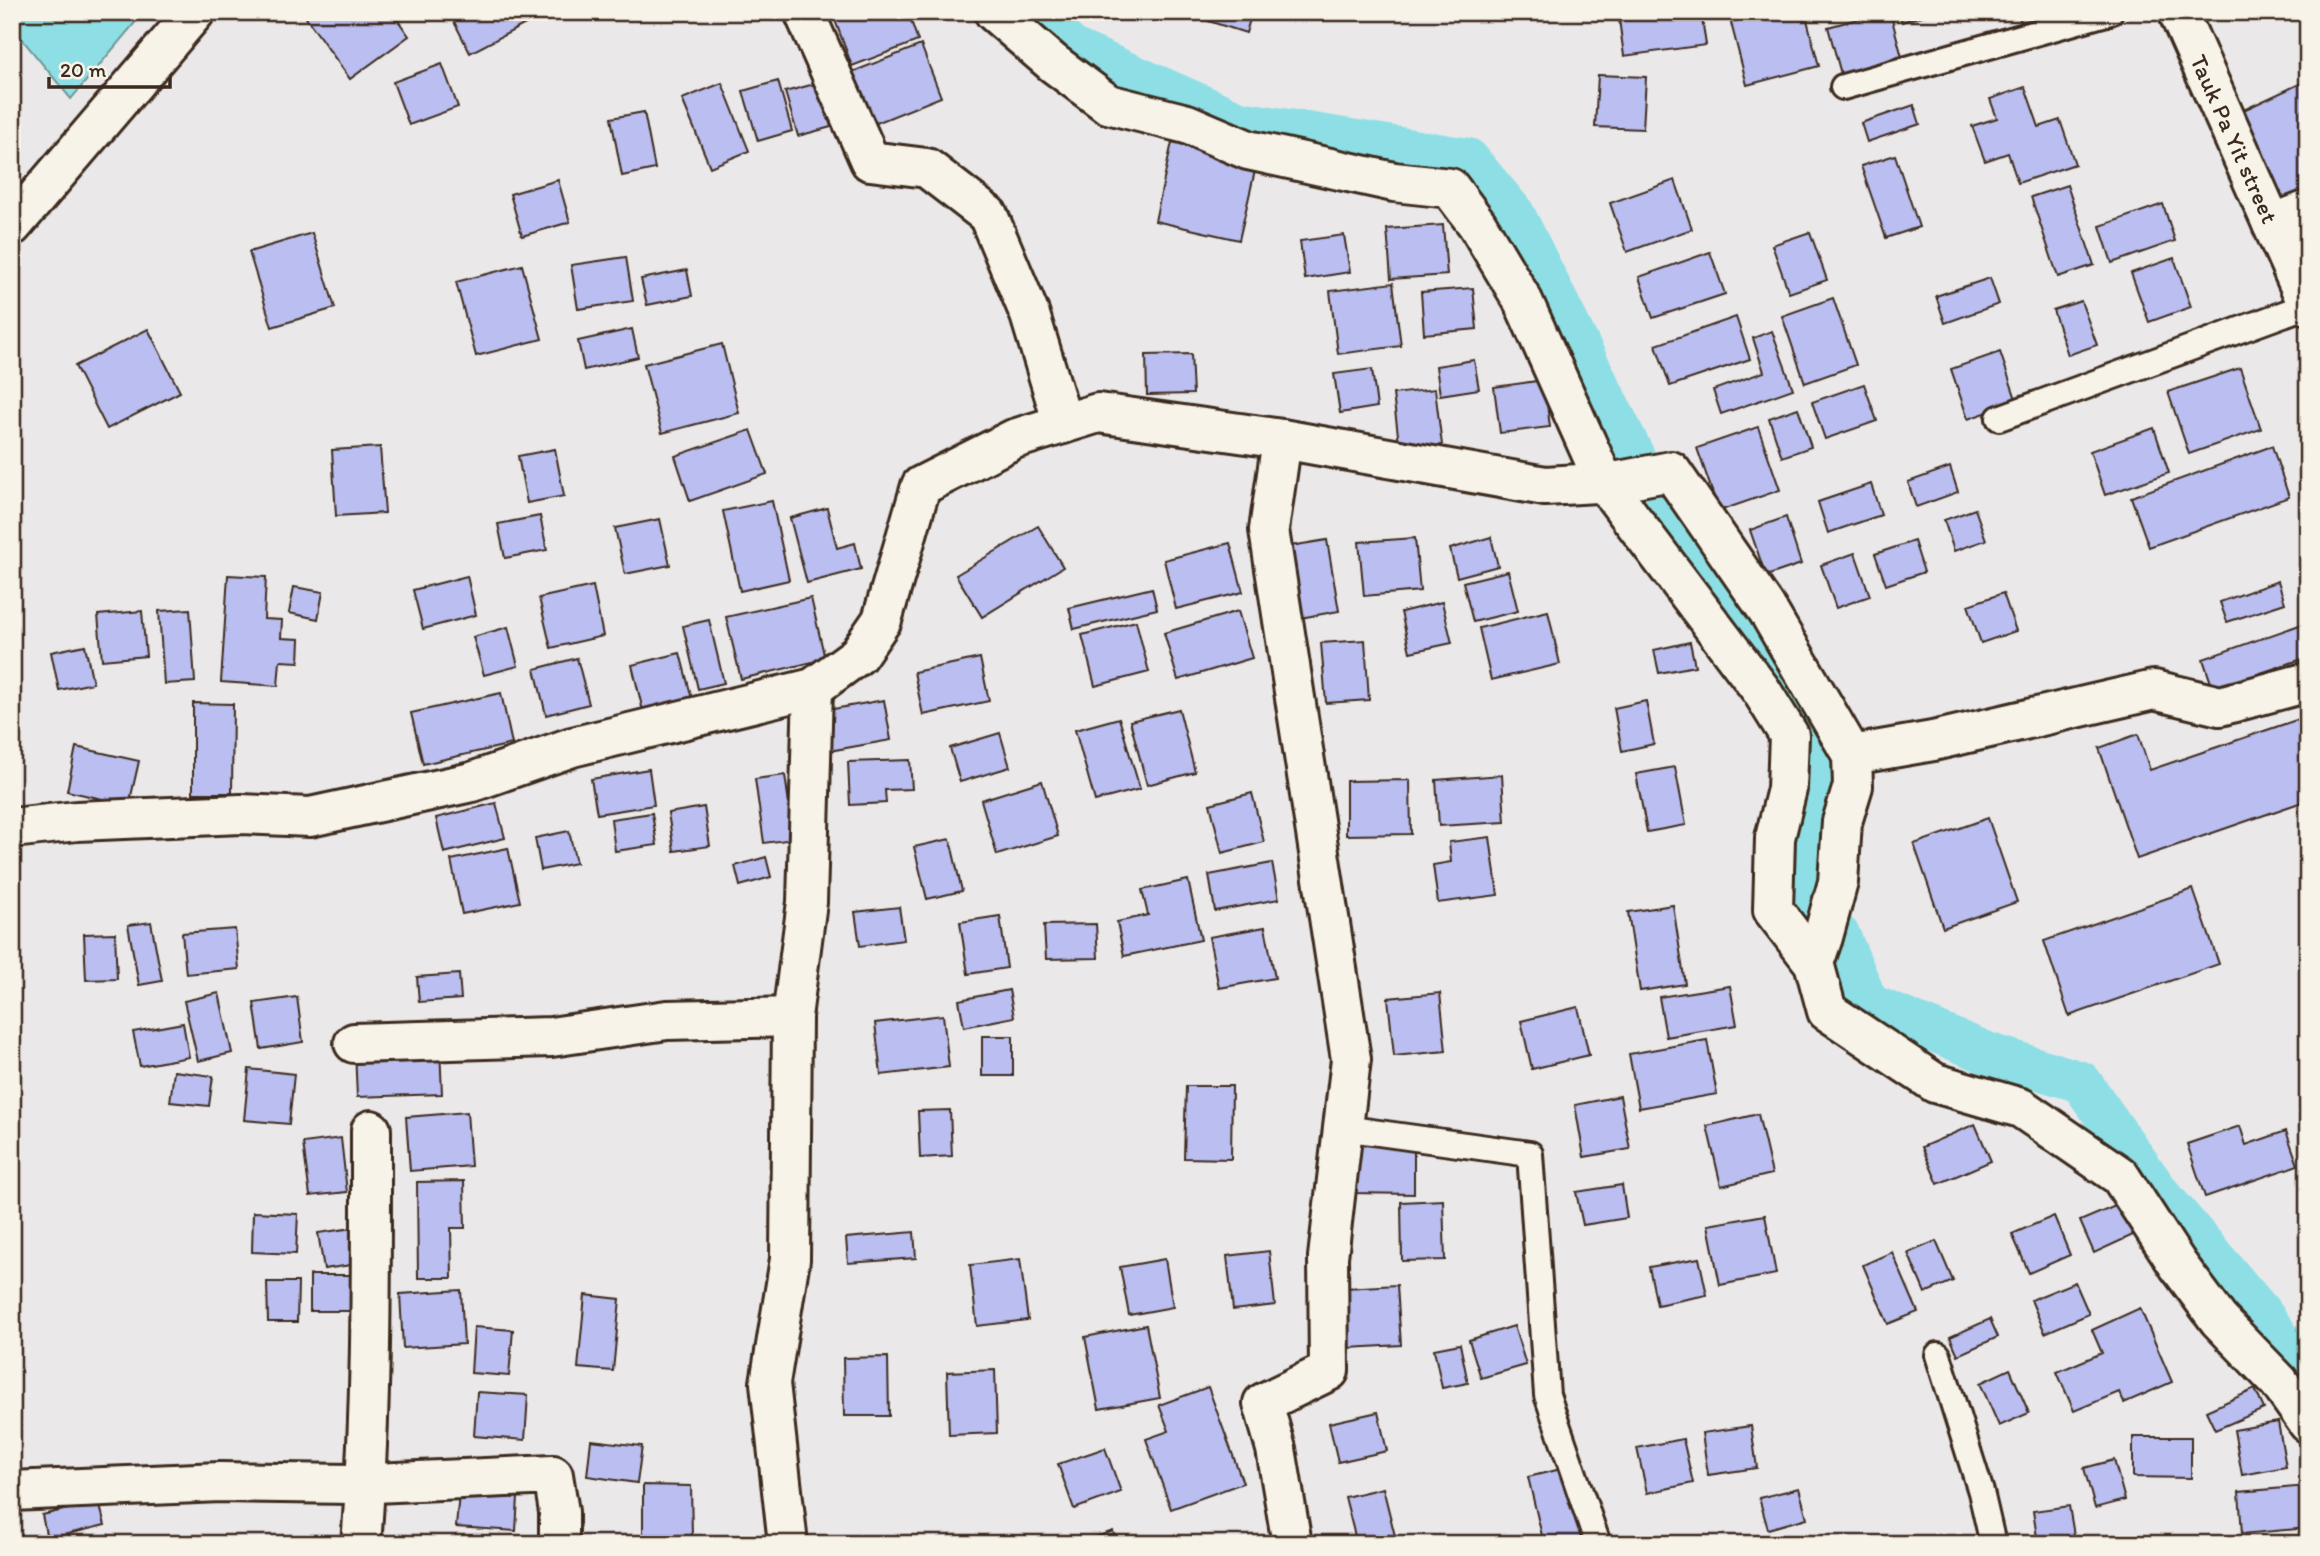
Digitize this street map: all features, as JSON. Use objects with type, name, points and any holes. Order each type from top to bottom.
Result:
[{"type":"street","points":[[12,226],[195,12]]},
{"type":"street","points":[[804,12],[870,161],[927,168],[988,215],[1031,315],[1063,424]]},
{"type":"street","points":[[994,12],[1053,63],[1108,104],[1187,124],[1248,150],[1394,182],[1450,188],[1477,224],[1523,301],[1609,482],[1761,690],[1789,736],[1787,789],[1775,838],[1773,910],[1819,950]]},
{"type":"street","name":"Tauk Pa Yit street","points":[[2178,12],[2308,305]]},
{"type":"street","points":[[2272,224],[2308,211]]},
{"type":"street","points":[[12,828],[77,821],[241,814],[310,817],[472,782],[572,747],[813,688],[858,655],[882,620],[921,486],[1014,439],[1098,413],[1282,439],[1545,486],[1609,482],[1671,471],[1768,611],[1852,755],[1853,786],[1842,822],[1838,882],[1819,950],[1827,1011],[1935,1083],[2021,1108],[2120,1176],[2178,1265],[2220,1320],[2279,1382],[2308,1423]]},
{"type":"street","points":[[1282,439],[1269,530],[1351,1059],[1328,1257],[1329,1371],[1263,1403],[1276,1449],[1292,1544]]},
{"type":"street","points":[[1852,755],[1933,741],[2154,690],[2220,706],[2308,682]]},
{"type":"street","points":[[788,1544],[770,1383],[790,1259],[792,1017],[807,902],[813,688]]},
{"type":"street","points":[[354,1043],[551,1037],[667,1020],[792,1017]]},
{"type":"street","points":[[361,1544],[366,1483],[370,1351],[371,1130]]},
{"type":"street","points":[[12,1491],[220,1482],[366,1483],[553,1475],[559,1512],[559,1544]]},
{"type":"lane","points":[[1843,87],[2110,12]]},
{"type":"lane","points":[[1999,418],[2308,305]]},
{"type":"lane","points":[[1343,1128],[1530,1154],[1547,1395],[1598,1544]]},
{"type":"lane","points":[[1938,1354],[1981,1492],[1993,1544]]},
{"type":"water","points":[[12,12],[144,12],[71,99],[12,27]]},
{"type":"building","points":[[302,12],[392,12],[409,36],[350,79]]},
{"type":"building","points":[[449,12],[529,12],[533,20],[470,53]]},
{"type":"building","points":[[857,12],[908,12],[918,41],[852,66],[835,20]]},
{"type":"building","points":[[1180,12],[1252,12],[1246,33]]},
{"type":"building","points":[[1618,12],[1701,12],[1706,45],[1624,56]]},
{"type":"building","points":[[1758,12],[1805,12],[1819,66],[1747,85],[1730,19]]},
{"type":"building","points":[[1890,12],[1902,57],[1841,74],[1828,27]]},
{"type":"building","points":[[1899,12],[1935,12],[1902,22]]},
{"type":"building","points":[[2018,12],[2087,12],[2023,30]]},
{"type":"building","points":[[921,45],[941,97],[874,124],[852,72]]},
{"type":"building","points":[[442,64],[458,107],[409,125],[393,82]]},
{"type":"building","points":[[1598,75],[1646,77],[1643,129],[1595,127]]},
{"type":"building","points":[[2308,80],[2308,195],[2281,207],[2237,113]]},
{"type":"building","points":[[778,81],[792,131],[758,141],[743,91]]},
{"type":"building","points":[[722,83],[749,151],[710,167],[682,99]]},
{"type":"building","points":[[818,83],[831,127],[798,136],[785,92]]},
{"type":"building","points":[[2025,87],[2039,127],[2060,120],[2075,164],[2018,183],[2008,153],[1985,161],[1972,126],[1997,118],[1990,99]]},
{"type":"building","points":[[1914,105],[1920,124],[1867,142],[1861,123]]},
{"type":"building","points":[[644,112],[655,169],[622,176],[611,118]]},
{"type":"building","points":[[1172,142],[1257,162],[1239,240],[1155,221]]},
{"type":"building","points":[[1895,155],[1919,227],[1886,238],[1861,166]]},
{"type":"building","points":[[558,180],[570,222],[522,236],[510,194]]},
{"type":"building","points":[[1675,180],[1692,229],[1627,252],[1610,203]]},
{"type":"building","points":[[2067,185],[2094,265],[2058,277],[2031,197]]},
{"type":"building","points":[[2163,204],[2175,241],[2112,263],[2100,226]]},
{"type":"building","points":[[1443,225],[1447,275],[1391,279],[1387,229]]},
{"type":"building","points":[[1810,232],[1827,280],[1789,293],[1772,245]]},
{"type":"building","points":[[312,233],[335,308],[272,327],[249,252]]},
{"type":"building","points":[[1344,235],[1350,272],[1305,279],[1300,241]]},
{"type":"building","points":[[1710,252],[1725,294],[1653,318],[1639,277]]},
{"type":"building","points":[[626,257],[633,301],[578,309],[571,265]]},
{"type":"building","points":[[2174,258],[2191,307],[2149,322],[2131,273]]},
{"type":"building","points":[[522,265],[542,339],[476,356],[456,282]]},
{"type":"building","points":[[687,270],[692,296],[647,305],[641,279]]},
{"type":"building","points":[[1990,278],[1999,304],[1945,323],[1936,296]]},
{"type":"building","points":[[1393,283],[1401,346],[1338,354],[1330,291]]},
{"type":"building","points":[[1473,288],[1477,329],[1424,334],[1421,292]]},
{"type":"building","points":[[1833,298],[1856,365],[1805,383],[1782,316]]},
{"type":"building","points":[[2081,301],[2097,345],[2068,355],[2053,310]]},
{"type":"building","points":[[1736,317],[1750,359],[1670,386],[1656,345]]},
{"type":"building","points":[[148,329],[180,392],[107,429],[75,366]]},
{"type":"building","points":[[632,329],[638,357],[584,370],[578,341]]},
{"type":"building","points":[[1772,331],[1793,389],[1721,414],[1713,390],[1764,372],[1753,338]]},
{"type":"building","points":[[722,344],[739,413],[662,433],[644,364]]},
{"type":"building","points":[[2000,352],[2017,402],[1968,419],[1951,369]]},
{"type":"building","points":[[1191,354],[1193,394],[1147,395],[1146,355]]},
{"type":"building","points":[[1474,360],[1479,389],[1440,395],[1436,366]]},
{"type":"building","points":[[2240,368],[2261,429],[2189,454],[2168,392]]},
{"type":"building","points":[[1372,369],[1377,407],[1340,413],[1334,374]]},
{"type":"building","points":[[1544,380],[1550,427],[1500,433],[1494,387]]},
{"type":"building","points":[[1864,384],[1877,421],[1825,439],[1812,402]]},
{"type":"building","points":[[1435,389],[1442,445],[1400,451],[1393,394]]},
{"type":"building","points":[[1798,408],[1811,447],[1782,457],[1769,418]]},
{"type":"building","points":[[1758,427],[1780,490],[1719,511],[1697,448]]},
{"type":"building","points":[[2154,428],[2169,473],[2105,495],[2090,451]]},
{"type":"building","points":[[751,430],[767,474],[690,501],[675,456]]},
{"type":"building","points":[[2272,446],[2289,497],[2149,547],[2131,497]]},
{"type":"building","points":[[380,447],[385,513],[336,516],[332,450]]},
{"type":"building","points":[[555,449],[564,496],[527,503],[518,456]]},
{"type":"building","points":[[1950,467],[1958,492],[1916,507],[1908,482]]},
{"type":"building","points":[[1871,484],[1881,515],[1828,533],[1818,502]]},
{"type":"building","points":[[772,501],[789,580],[740,591],[723,511]]},
{"type":"building","points":[[827,508],[837,548],[855,543],[861,569],[807,583],[790,518]]},
{"type":"building","points":[[1975,509],[1986,540],[1954,551],[1944,520]]},
{"type":"building","points":[[540,516],[547,550],[505,558],[498,524]]},
{"type":"building","points":[[1786,517],[1801,564],[1766,576],[1750,530]]},
{"type":"building","points":[[660,519],[670,565],[625,574],[615,528]]},
{"type":"building","points":[[1038,526],[1063,567],[982,617],[956,575]]},
{"type":"building","points":[[1491,537],[1498,566],[1457,577],[1450,549]]},
{"type":"building","points":[[1415,538],[1420,591],[1364,596],[1359,542]]},
{"type":"building","points":[[1327,540],[1339,611],[1289,620],[1278,548]]},
{"type":"building","points":[[1914,541],[1924,572],[1886,585],[1875,554]]},
{"type":"building","points":[[1230,543],[1243,592],[1176,609],[1164,560]]},
{"type":"building","points":[[1855,553],[1870,596],[1836,608],[1821,565]]},
{"type":"building","points":[[1508,571],[1518,611],[1473,622],[1463,582]]},
{"type":"building","points":[[228,575],[266,577],[264,619],[282,620],[281,638],[300,639],[299,662],[280,661],[278,686],[221,682]]},
{"type":"building","points":[[467,576],[476,615],[423,629],[413,590]]},
{"type":"building","points":[[2278,581],[2285,603],[2227,622],[2220,602]]},
{"type":"building","points":[[593,586],[603,636],[551,648],[539,598]]},
{"type":"building","points":[[294,587],[323,592],[318,619],[289,613]]},
{"type":"building","points":[[1152,588],[1157,609],[1074,629],[1069,608]]},
{"type":"building","points":[[2003,593],[2016,631],[1981,643],[1968,605]]},
{"type":"building","points":[[811,598],[825,659],[741,679],[726,617]]},
{"type":"building","points":[[1442,602],[1452,643],[1410,652],[1401,612]]},
{"type":"building","points":[[190,609],[195,682],[164,684],[159,611]]},
{"type":"building","points":[[142,611],[146,656],[102,660],[98,615]]},
{"type":"building","points":[[1238,611],[1252,658],[1178,680],[1164,633]]},
{"type":"building","points":[[1548,611],[1560,664],[1491,680],[1479,628]]},
{"type":"building","points":[[709,620],[724,683],[698,689],[683,626]]},
{"type":"building","points":[[1136,621],[1149,672],[1095,686],[1082,635]]},
{"type":"building","points":[[2308,622],[2308,657],[2213,689],[2203,659]]},
{"type":"building","points":[[508,627],[518,666],[484,675],[473,637]]},
{"type":"building","points":[[1365,640],[1369,700],[1326,703],[1321,643]]},
{"type":"building","points":[[1690,642],[1695,666],[1659,673],[1654,650]]},
{"type":"building","points":[[85,645],[93,683],[59,690],[51,652]]},
{"type":"building","points":[[680,653],[692,699],[643,711],[632,665]]},
{"type":"building","points":[[577,658],[589,704],[546,715],[535,669]]},
{"type":"building","points":[[980,658],[989,701],[923,715],[914,672]]},
{"type":"building","points":[[501,693],[512,744],[423,764],[411,713]]},
{"type":"building","points":[[884,700],[891,740],[829,751],[822,711]]},
{"type":"building","points":[[1646,701],[1654,744],[1622,751],[1614,708]]},
{"type":"building","points":[[193,703],[233,704],[232,793],[193,793]]},
{"type":"building","points":[[1179,709],[1195,772],[1147,785],[1130,721]]},
{"type":"building","points":[[2308,716],[2308,800],[2137,859],[2099,748],[2138,734],[2150,770]]},
{"type":"building","points":[[1119,718],[1140,789],[1095,801],[1075,730]]},
{"type":"building","points":[[1000,733],[1010,767],[960,782],[950,748]]},
{"type":"building","points":[[76,747],[139,761],[129,805],[67,791]]},
{"type":"building","points":[[910,760],[912,789],[885,790],[886,803],[850,805],[848,762]]},
{"type":"building","points":[[1675,767],[1686,825],[1647,832],[1636,774]]},
{"type":"building","points":[[649,769],[654,805],[597,814],[591,779]]},
{"type":"building","points":[[785,775],[794,839],[764,843],[755,779]]},
{"type":"building","points":[[1502,775],[1505,822],[1439,826],[1436,780]]},
{"type":"building","points":[[1410,780],[1411,834],[1346,835],[1346,781]]},
{"type":"building","points":[[1042,781],[1058,836],[997,855],[981,800]]},
{"type":"building","points":[[1252,793],[1264,842],[1222,853],[1210,804]]},
{"type":"building","points":[[496,803],[505,838],[444,853],[436,818]]},
{"type":"building","points":[[704,807],[710,846],[674,851],[668,813]]},
{"type":"building","points":[[652,813],[657,845],[615,851],[611,819]]},
{"type":"building","points":[[1988,818],[2017,902],[1943,928],[1914,844]]},
{"type":"building","points":[[569,831],[576,863],[541,870],[535,838]]},
{"type":"building","points":[[1490,837],[1498,895],[1438,903],[1433,865],[1451,862],[1449,842]]},
{"type":"building","points":[[950,839],[962,891],[927,899],[914,847]]},
{"type":"building","points":[[508,848],[520,902],[462,914],[451,860]]},
{"type":"building","points":[[766,857],[771,877],[740,886],[735,866]]},
{"type":"building","points":[[1272,863],[1279,899],[1215,911],[1209,875]]},
{"type":"building","points":[[1188,880],[1201,940],[1124,956],[1117,922],[1148,915],[1142,890]]},
{"type":"building","points":[[2193,889],[2219,964],[2069,1016],[2044,941]]},
{"type":"building","points":[[1673,905],[1685,984],[1640,991],[1628,912]]},
{"type":"building","points":[[899,907],[904,940],[860,946],[855,912]]},
{"type":"building","points":[[1000,916],[1007,968],[968,974],[960,922]]},
{"type":"building","points":[[151,922],[162,981],[139,985],[128,925]]},
{"type":"building","points":[[1096,924],[1098,958],[1046,959],[1044,925]]},
{"type":"building","points":[[1265,927],[1275,978],[1219,988],[1209,937]]},
{"type":"building","points":[[235,929],[239,969],[186,974],[182,933]]},
{"type":"building","points":[[115,933],[117,979],[86,980],[84,934]]},
{"type":"building","points":[[459,974],[461,999],[419,1002],[417,977]]},
{"type":"building","points":[[1730,986],[1737,1025],[1666,1037],[1659,997]]},
{"type":"building","points":[[1009,990],[1014,1017],[964,1027],[959,1000]]},
{"type":"building","points":[[219,993],[232,1053],[198,1061],[184,1001]]},
{"type":"building","points":[[1440,993],[1446,1051],[1394,1056],[1388,998]]},
{"type":"building","points":[[297,997],[303,1042],[261,1049],[254,1003]]},
{"type":"building","points":[[1578,1007],[1589,1055],[1532,1069],[1521,1021]]},
{"type":"building","points":[[943,1015],[949,1067],[881,1075],[875,1023]]},
{"type":"building","points":[[183,1023],[189,1057],[140,1066],[133,1032]]},
{"type":"building","points":[[982,1036],[1013,1036],[1013,1076],[982,1076]]},
{"type":"building","points":[[1707,1040],[1717,1094],[1639,1108],[1629,1054]]},
{"type":"building","points":[[440,1047],[442,1094],[357,1097],[355,1051]]},
{"type":"building","points":[[249,1069],[294,1074],[289,1124],[244,1120]]},
{"type":"building","points":[[174,1071],[213,1076],[209,1106],[170,1102]]},
{"type":"building","points":[[1186,1086],[1232,1086],[1231,1159],[1184,1158]]},
{"type":"building","points":[[1620,1096],[1630,1149],[1584,1157],[1575,1105]]},
{"type":"building","points":[[950,1110],[952,1156],[920,1158],[918,1111]]},
{"type":"building","points":[[467,1112],[471,1166],[410,1171],[406,1117]]},
{"type":"building","points":[[1758,1114],[1772,1174],[1721,1186],[1707,1126]]},
{"type":"building","points":[[1975,1124],[1991,1161],[1938,1184],[1922,1147]]},
{"type":"building","points":[[2240,1126],[2246,1145],[2286,1131],[2298,1165],[2205,1197],[2187,1144]]},
{"type":"building","points":[[341,1138],[347,1192],[310,1196],[303,1143]]},
{"type":"building","points":[[1352,1142],[1414,1143],[1414,1194],[1351,1193]]},
{"type":"building","points":[[464,1181],[465,1228],[451,1228],[452,1278],[418,1278],[417,1182]]},
{"type":"building","points":[[1622,1185],[1627,1218],[1583,1225],[1576,1192]]},
{"type":"building","points":[[1443,1200],[1445,1260],[1402,1261],[1401,1202]]},
{"type":"building","points":[[2120,1204],[2133,1235],[2094,1253],[2080,1221]]},
{"type":"building","points":[[253,1212],[298,1214],[296,1254],[252,1252]]},
{"type":"building","points":[[1765,1215],[1776,1274],[1720,1285],[1708,1225]]},
{"type":"building","points":[[2054,1216],[2070,1255],[2029,1273],[2012,1234]]},
{"type":"building","points":[[353,1228],[358,1264],[324,1269],[318,1233]]},
{"type":"building","points":[[914,1232],[916,1258],[848,1263],[846,1238]]},
{"type":"building","points":[[1936,1241],[1953,1281],[1925,1293],[1908,1253]]},
{"type":"building","points":[[1269,1251],[1275,1305],[1233,1310],[1227,1256]]},
{"type":"building","points":[[1892,1252],[1918,1312],[1888,1324],[1863,1265]]},
{"type":"building","points":[[1699,1258],[1707,1295],[1657,1305],[1649,1267]]},
{"type":"building","points":[[1020,1259],[1028,1320],[977,1326],[970,1265]]},
{"type":"building","points":[[1165,1259],[1173,1307],[1129,1315],[1120,1267]]},
{"type":"building","points":[[310,1275],[350,1275],[350,1311],[310,1311]]},
{"type":"building","points":[[267,1282],[298,1282],[297,1322],[268,1322]]},
{"type":"building","points":[[2075,1282],[2089,1314],[2045,1333],[2031,1300]]},
{"type":"building","points":[[1397,1285],[1401,1345],[1349,1348],[1345,1288]]},
{"type":"building","points":[[461,1290],[464,1344],[403,1348],[400,1294]]},
{"type":"building","points":[[585,1295],[620,1299],[613,1371],[578,1368]]},
{"type":"building","points":[[2140,1308],[2172,1382],[2124,1403],[2119,1392],[2074,1411],[2057,1372],[2102,1353],[2092,1330]]},
{"type":"building","points":[[1990,1319],[1998,1337],[1958,1355],[1950,1337]]},
{"type":"building","points":[[1146,1325],[1160,1398],[1099,1409],[1085,1337]]},
{"type":"building","points":[[1514,1326],[1526,1365],[1481,1378],[1469,1340]]},
{"type":"building","points":[[474,1327],[513,1330],[509,1376],[471,1373]]},
{"type":"building","points":[[1460,1344],[1468,1383],[1442,1388],[1434,1349]]},
{"type":"building","points":[[888,1357],[889,1416],[844,1416],[843,1358]]},
{"type":"building","points":[[2010,1369],[2029,1413],[1999,1426],[1980,1383]]},
{"type":"building","points":[[995,1370],[997,1433],[949,1435],[947,1372]]},
{"type":"building","points":[[1208,1387],[1243,1483],[1171,1509],[1146,1439],[1169,1431],[1159,1405]]},
{"type":"building","points":[[2255,1389],[2264,1409],[2215,1430],[2206,1411]]},
{"type":"building","points":[[477,1392],[528,1395],[525,1440],[474,1436]]},
{"type":"building","points":[[1378,1412],[1387,1451],[1338,1462],[1329,1423]]},
{"type":"building","points":[[2278,1422],[2286,1467],[2242,1475],[2234,1430]]},
{"type":"building","points":[[1751,1426],[1757,1468],[1708,1475],[1702,1433]]},
{"type":"building","points":[[2133,1437],[2191,1437],[2191,1478],[2133,1477]]},
{"type":"building","points":[[1683,1439],[1693,1483],[1647,1493],[1637,1448]]},
{"type":"building","points":[[591,1440],[642,1446],[637,1483],[587,1476]]},
{"type":"building","points":[[1105,1448],[1121,1492],[1074,1509],[1058,1464]]},
{"type":"building","points":[[2114,1460],[2125,1500],[2095,1508],[2084,1468]]},
{"type":"building","points":[[1565,1468],[1581,1539],[1564,1544],[1544,1544],[1528,1477]]},
{"type":"building","points":[[643,1485],[691,1486],[692,1536],[643,1535]]},
{"type":"building","points":[[2307,1486],[2308,1528],[2242,1534],[2239,1492]]},
{"type":"building","points":[[1383,1488],[1397,1544],[1357,1544],[1345,1497]]},
{"type":"building","points":[[1799,1488],[1807,1518],[1768,1529],[1759,1498]]},
{"type":"building","points":[[459,1493],[518,1497],[516,1531],[456,1527]]},
{"type":"building","points":[[99,1502],[105,1525],[47,1539],[42,1515]]},
{"type":"building","points":[[2069,1506],[2075,1541],[2038,1544],[2033,1511]]},
{"type":"building","points":[[1113,1531],[1117,1544],[1075,1544]]},
{"type":"building","points":[[108,1535],[110,1544],[70,1544]]},
{"type":"building","points":[[625,1541],[678,1543],[678,1544],[625,1544]]},
{"type":"waterway","points":[[1031,12],[1073,49],[1239,122],[1468,159],[1514,214],[1661,511],[1791,686],[1821,775],[1807,911],[1839,935],[1868,1004],[1987,1053],[2081,1082],[2159,1193],[2261,1313],[2308,1378]]}]
